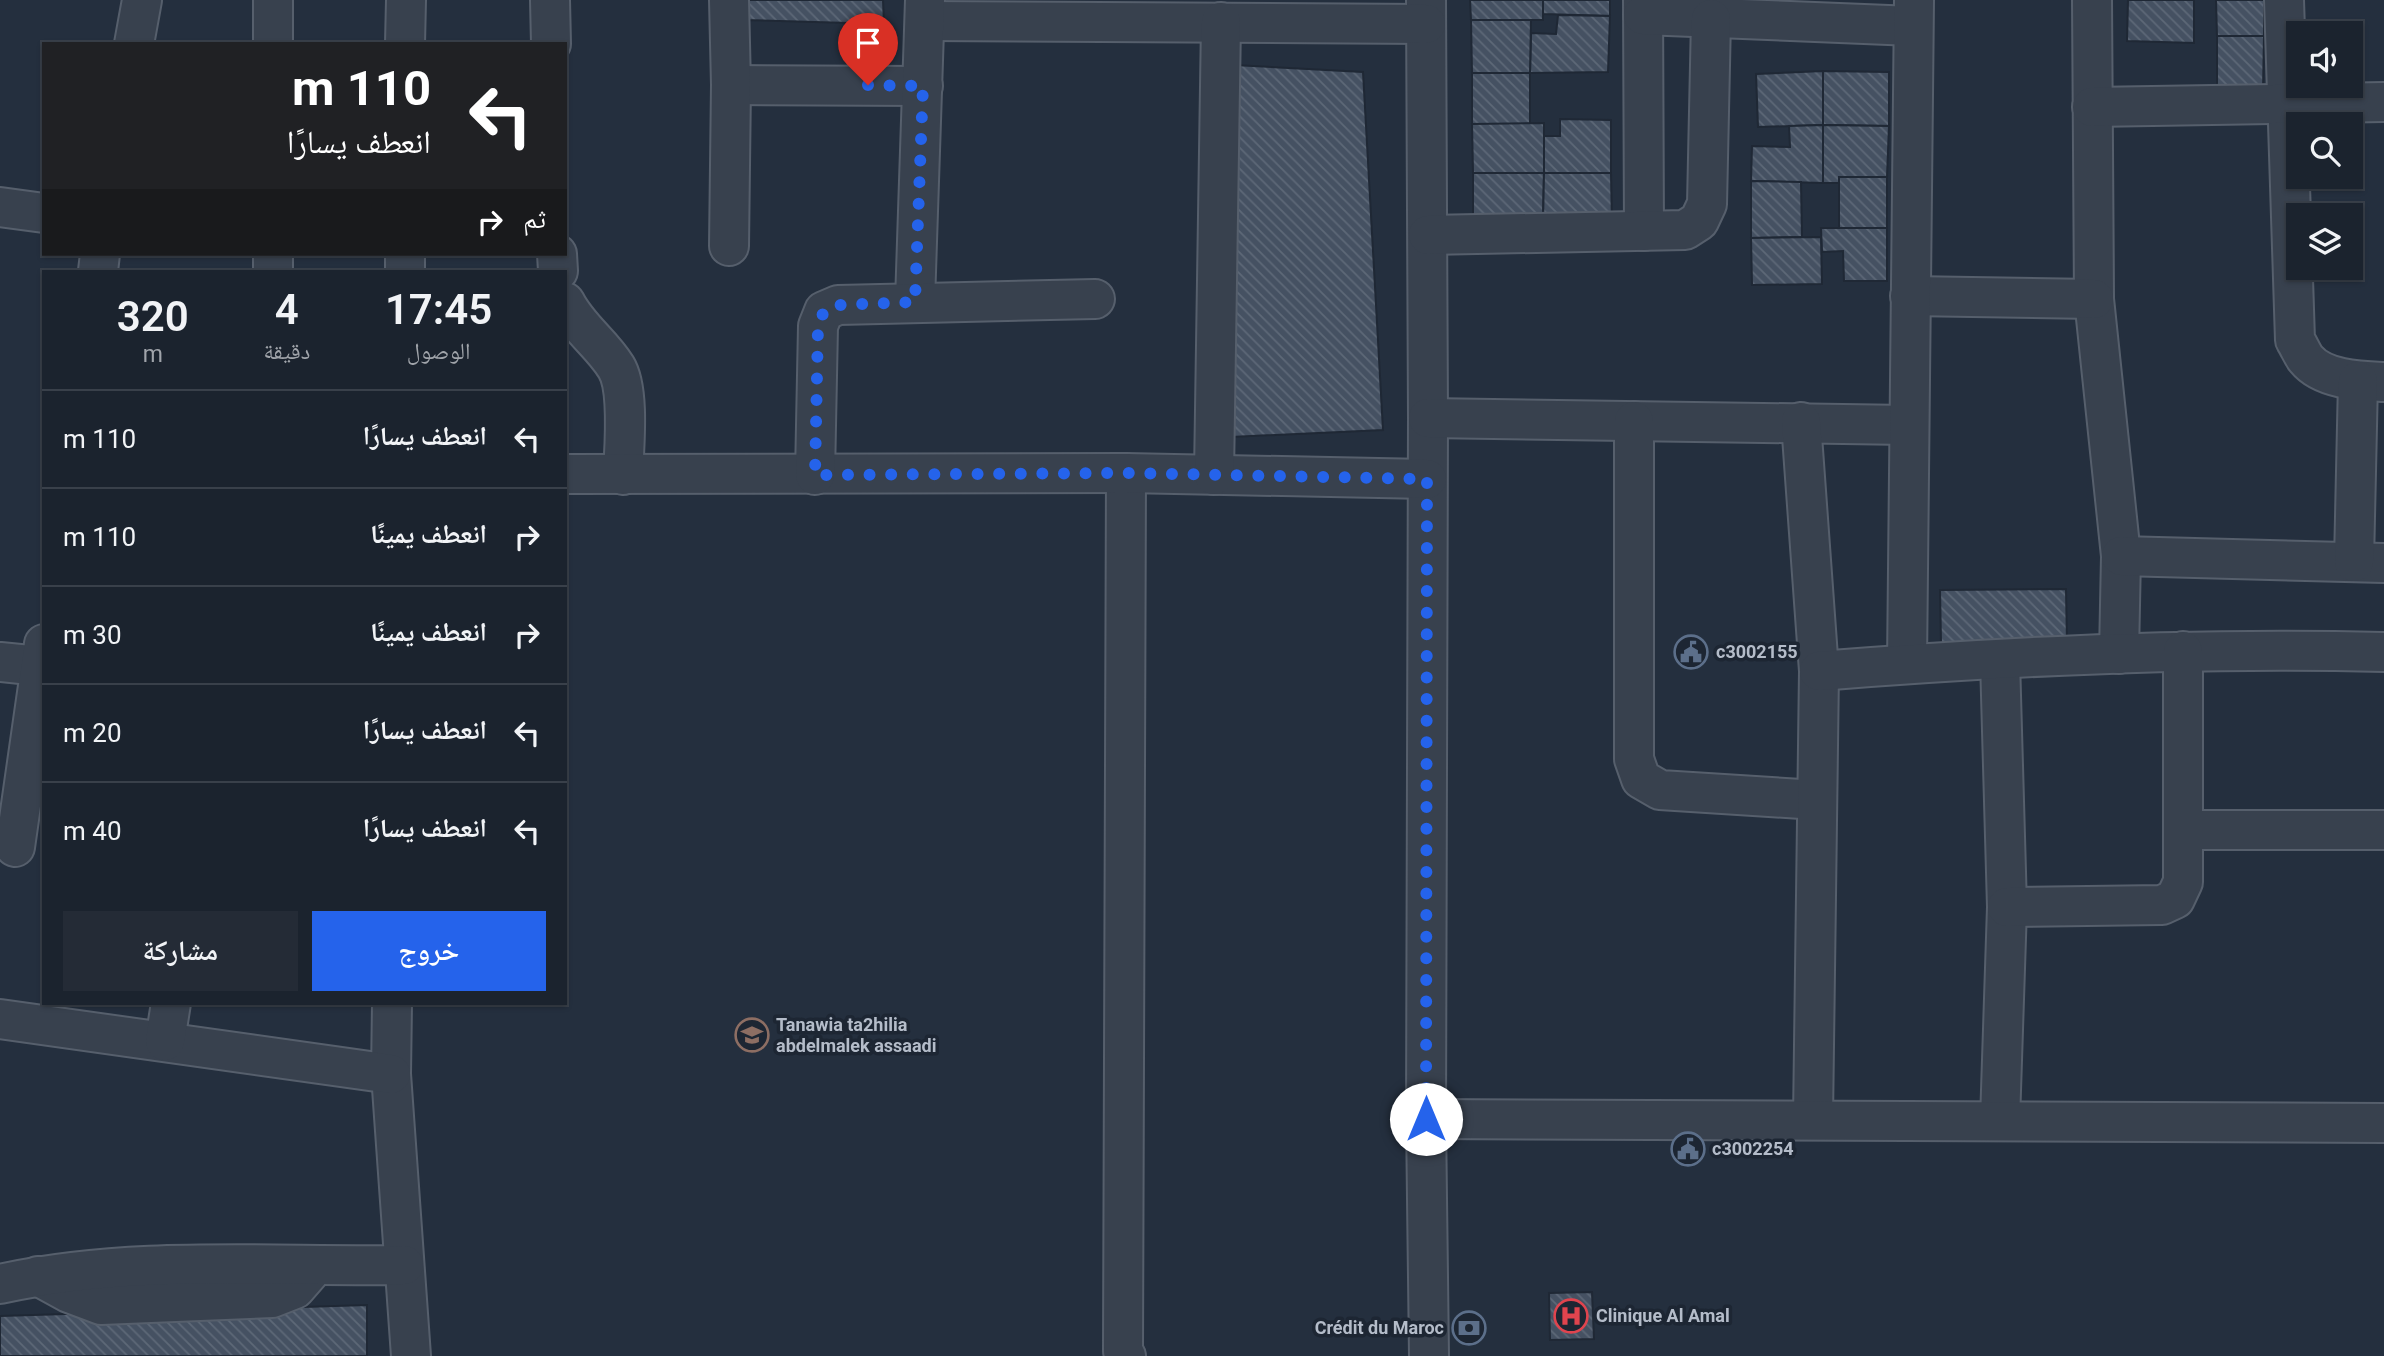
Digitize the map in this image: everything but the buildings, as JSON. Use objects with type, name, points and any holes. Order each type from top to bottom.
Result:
[{"type":"street","points":[[134,42],[142,0]]},
{"type":"street","points":[[273,42],[274,0]]},
{"type":"street","points":[[405,0],[405,42]]},
{"type":"street","points":[[550,0],[551,42]]},
{"type":"street","points":[[729,0],[729,246]]},
{"type":"street","points":[[2092,0],[2094,299],[2121,556],[2119,654]]},
{"type":"street","points":[[2121,556],[2369,563],[2371,382],[2321,371],[2306,360],[2295,340],[2284,0]]},
{"type":"street","points":[[1644,231],[1643,7],[1711,19],[1913,13],[1907,664]]},
{"type":"street","points":[[915,302],[926,10],[1221,22],[1426,12],[1426,1119],[1429,1356]]},
{"type":"street","points":[[1427,235],[1685,230],[1699,221],[1707,204],[1711,19]]},
{"type":"street","points":[[1214,475],[1221,22]]},
{"type":"street","points":[[731,85],[923,86]]},
{"type":"street","points":[[2092,107],[2384,102]]},
{"type":"street","points":[[0,207],[42,214]]},
{"type":"street","points":[[1910,296],[2094,299]]},
{"type":"street","points":[[815,475],[818,326],[824,311],[838,305],[1095,299]]},
{"type":"street","points":[[567,306],[573,318],[617,367],[624,387],[624,475]]},
{"type":"street","points":[[1428,418],[1909,425]]},
{"type":"street","points":[[1634,421],[1634,759],[1641,779],[1660,790],[1817,800]]},
{"type":"street","points":[[1801,422],[1819,671],[1813,1121]]},
{"type":"street","points":[[1125,473],[1123,1351],[1126,1356]]},
{"type":"street","points":[[567,474],[1125,473],[1427,479]]},
{"type":"street","points":[[1819,671],[1907,664],[2183,651],[2384,652]]},
{"type":"street","points":[[2007,907],[2162,905],[2175,899],[2183,883],[2185,830],[2183,651]]},
{"type":"street","points":[[0,662],[42,655],[20,848]]},
{"type":"street","points":[[2000,660],[2007,907],[2000,1122]]},
{"type":"street","points":[[2185,830],[2384,830]]},
{"type":"street","points":[[165,1041],[171,1005]]},
{"type":"street","points":[[392,1005],[391,1074],[411,1356]]},
{"type":"street","points":[[0,1019],[391,1074]]},
{"type":"street","points":[[1426,1119],[2384,1123]]},
{"type":"street","points":[[0,1284],[38,1276],[179,1264],[404,1265]]},
{"type":"place","name":"c3002155","points":[[1691,652]]},
{"type":"place","name":"Tanawia ta2hilia abdelmalek assaadi","points":[[752,1035]]},
{"type":"place","name":"c3002254","points":[[1688,1149]]},
{"type":"place","name":"Clinique Al Amal","points":[[1571,1316]]},
{"type":"place","name":"Crédit du Maroc","points":[[1469,1328]]},
{"type":"route","points":[[868,85],[923,86],[915,302],[838,305],[824,311],[818,326],[815,475],[1125,473],[1427,479],[1426,1119]]}]
